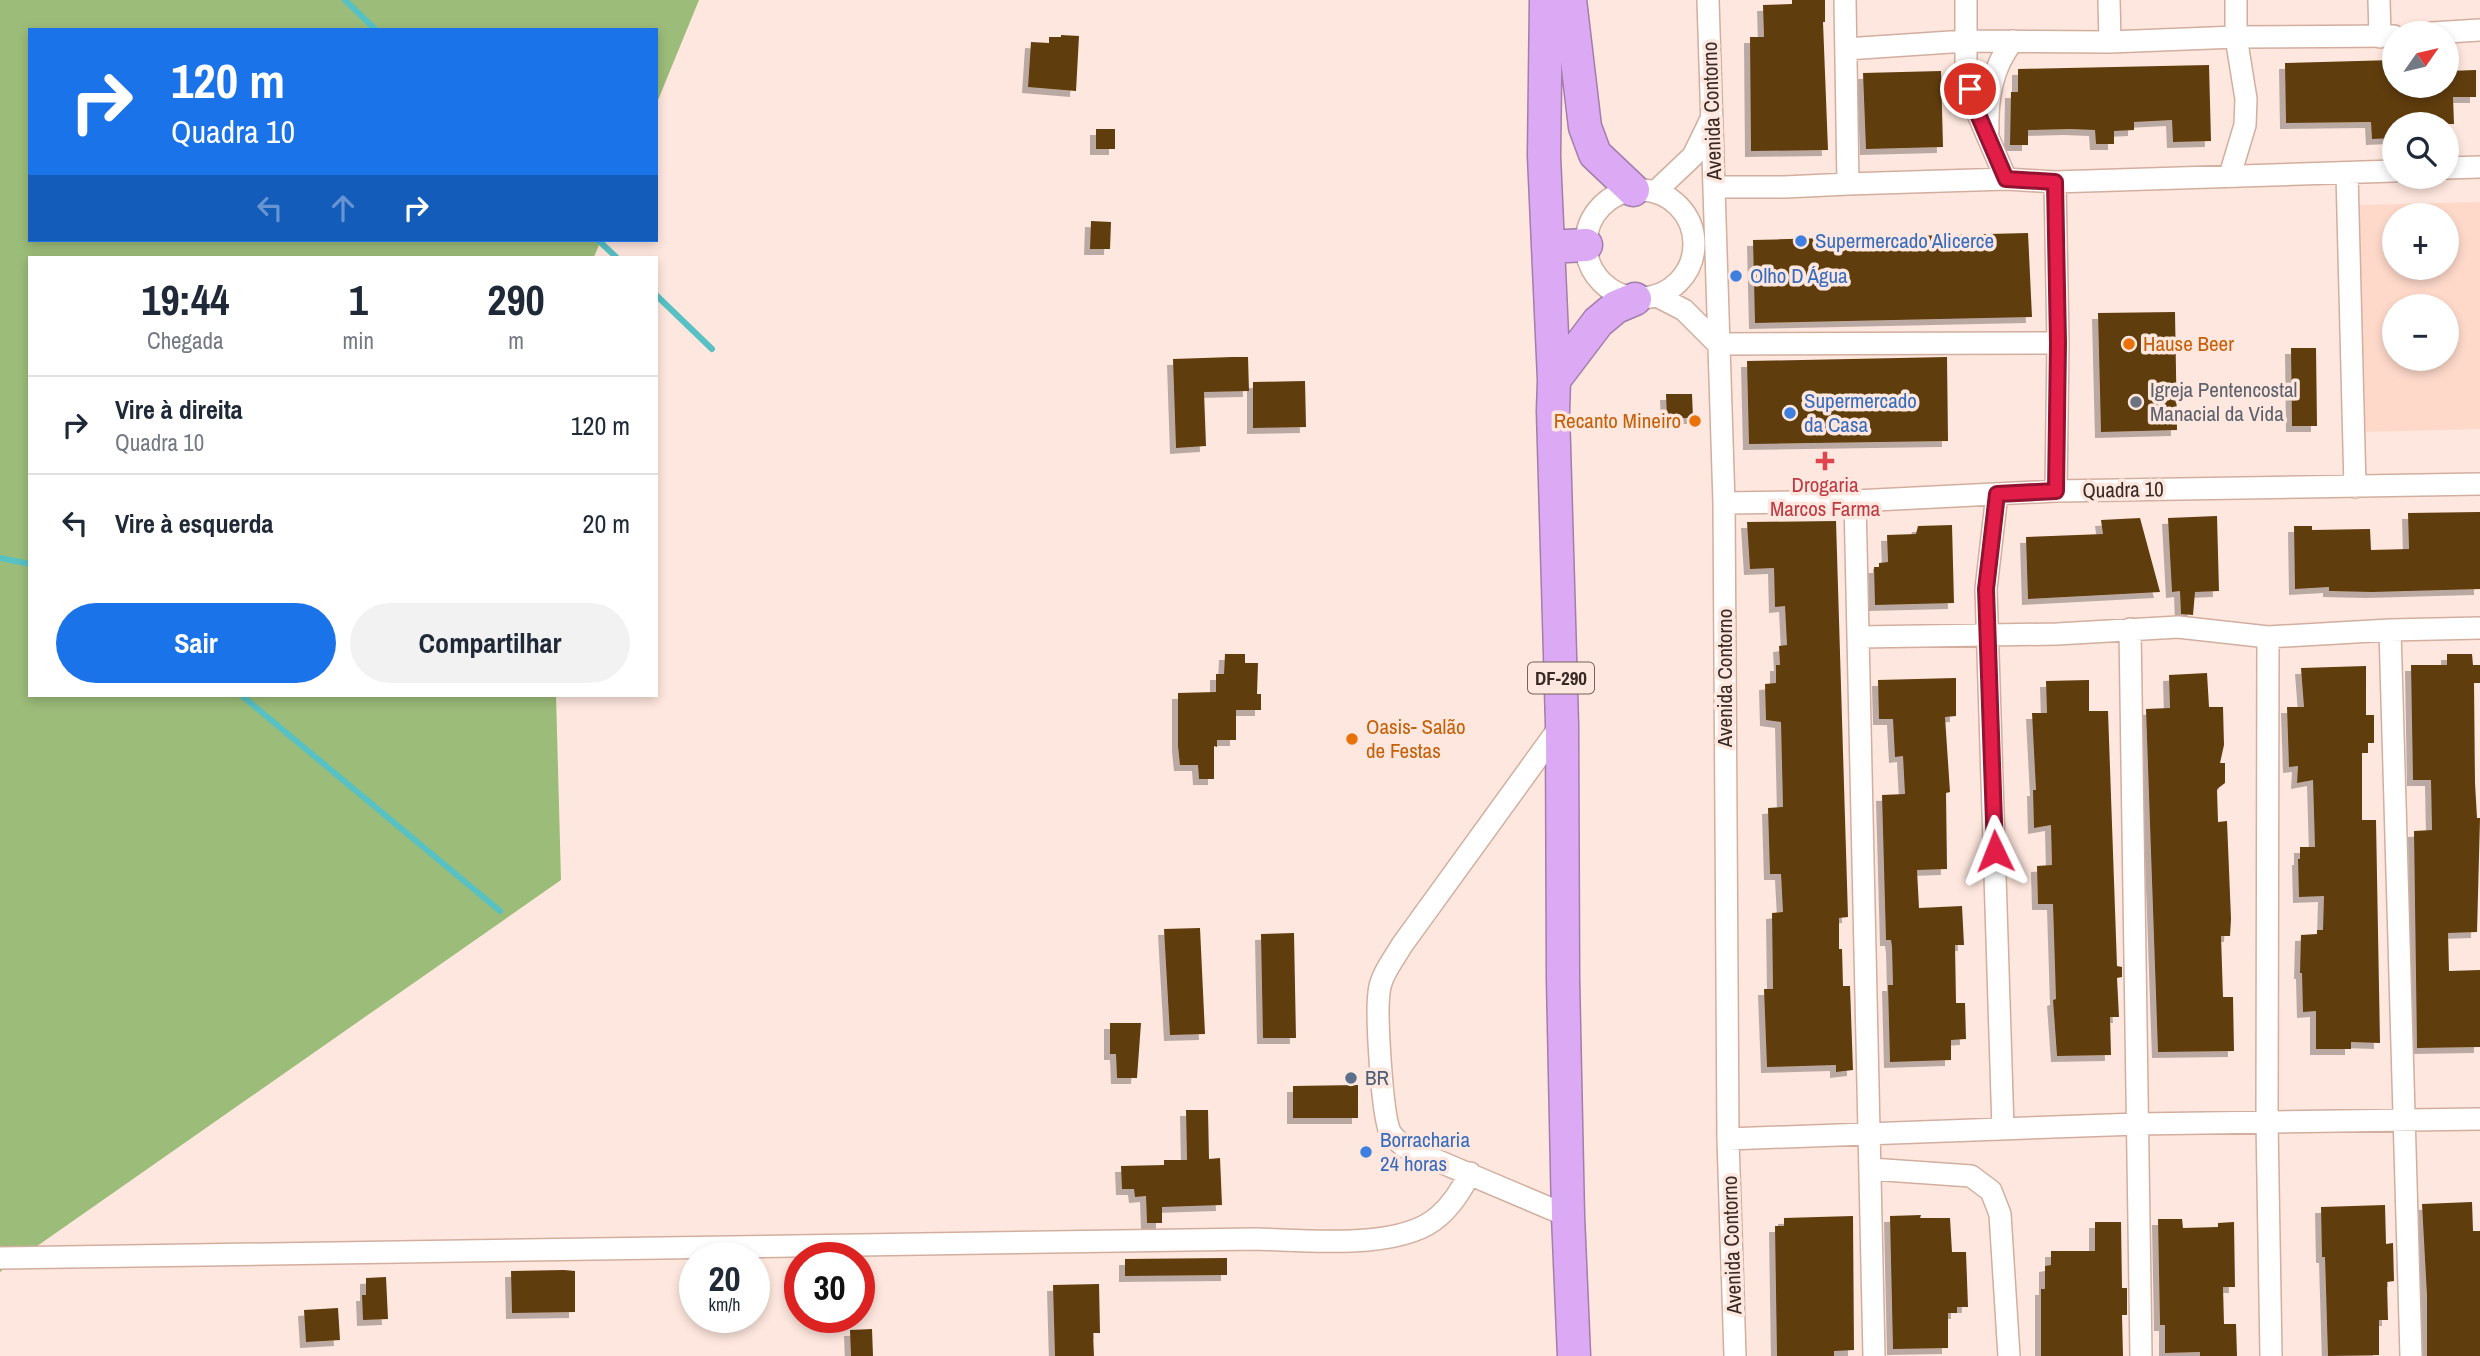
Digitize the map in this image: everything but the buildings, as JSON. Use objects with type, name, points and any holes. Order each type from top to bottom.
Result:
[{"type":"highway","name":"DF-290","points":[[1546,0],[1544,156],[1554,380],[1562,724],[1563,979],[1574,1356]]},
{"type":"highway","points":[[1570,0],[1585,127],[1595,154],[1644,191]]},
{"type":"highway","points":[[1548,247],[1586,245]]},
{"type":"highway","points":[[1554,380],[1598,322],[1616,307],[1646,297]]},
{"type":"highway","points":[[1573,1324],[1585,1356]]},
{"type":"street","name":"Avenida Contorno","points":[[1708,0],[1724,503],[1728,1139],[1735,1356]]},
{"type":"street","points":[[1845,0],[1848,184]]},
{"type":"street","points":[[1966,0],[1966,72],[1974,105],[2006,179]]},
{"type":"street","points":[[2109,0],[2110,42]]},
{"type":"street","points":[[2230,175],[2245,124],[2246,99],[2236,37],[2236,0]]},
{"type":"street","points":[[2379,0],[2384,21]]},
{"type":"street","points":[[2459,31],[2480,30]]},
{"type":"street","points":[[1846,49],[1966,41],[2110,42],[2236,37],[2382,36]]},
{"type":"street","points":[[1989,141],[1988,119],[1994,75],[2000,58],[2013,41]]},
{"type":"street","points":[[1712,117],[1693,156],[1644,191],[1612,198],[1603,204],[1590,223],[1586,245],[1590,267],[1613,292],[1646,297],[1684,310],[1718,344],[2058,343]]},
{"type":"street","points":[[2459,168],[2480,167]]},
{"type":"street","points":[[1714,187],[2006,179],[2055,182],[2382,172]]},
{"type":"street","points":[[2347,174],[2355,487]]},
{"type":"street","points":[[2055,182],[2058,343],[2056,491]]},
{"type":"street","points":[[1644,191],[1675,204],[1683,212],[1689,222],[1694,244],[1689,266],[1677,285],[1646,297]]},
{"type":"street","points":[[1694,244],[1716,245]]},
{"type":"street","name":"Quadra 10","points":[[1724,503],[1855,501],[2056,491],[2480,484]]},
{"type":"street","points":[[1997,494],[1986,589],[2003,1129]]},
{"type":"street","points":[[1855,501],[1874,1356]]},
{"type":"street","points":[[1859,637],[2057,634],[2178,627],[2268,638],[2390,630],[2480,628]]},
{"type":"street","points":[[2130,629],[2141,1356]]},
{"type":"street","points":[[2390,630],[2412,1356]]},
{"type":"street","points":[[2268,638],[2267,1122],[2271,1356]]},
{"type":"street","points":[[1562,724],[1402,945],[1385,974],[1379,992],[1381,1057],[1387,1119],[1392,1135],[1405,1147],[1568,1216]]},
{"type":"street","points":[[1728,1139],[2137,1124],[2480,1119]]},
{"type":"street","points":[[1871,1169],[1970,1176],[1991,1191],[2000,1214],[2009,1356]]},
{"type":"street","points":[[0,1258],[1255,1239],[1370,1241],[1416,1230],[1437,1219],[1460,1192],[1470,1173]]},
{"type":"street","points":[[1721,1356],[1735,1322]]},
{"type":"shaded area","points":[[2480,202],[2480,429],[2365,432],[2358,205],[2382,204],[2382,280],[2459,280],[2459,203],[2439,203]]},
{"type":"green space","points":[[0,0],[699,0],[658,100],[658,28],[28,28],[28,242],[600,242],[594,256],[28,256],[28,697],[556,697],[561,880],[0,1272]]},
{"type":"waterway","points":[[345,0],[374,28]]},
{"type":"waterway","points":[[600,242],[615,256]]},
{"type":"waterway","points":[[658,297],[712,349]]},
{"type":"waterway","points":[[0,558],[28,564]]},
{"type":"waterway","points":[[243,697],[500,911]]},
{"type":"place","name":"Supermercado Alicerce","points":[[1801,241]]},
{"type":"place","name":"Olho D Água","points":[[1736,276]]},
{"type":"place","name":"Hause Beer","points":[[2129,344]]},
{"type":"place","name":"Igreja Pentencostal Manacial da Vida","points":[[2136,402]]},
{"type":"place","name":"Supermercado da Casa","points":[[1790,413]]},
{"type":"place","name":"Recanto Mineiro","points":[[1695,421]]},
{"type":"place","name":"Drogaria Marcos Farma","points":[[1825,461]]},
{"type":"place","name":"Oasis- Salão de Festas","points":[[1352,739]]},
{"type":"place","name":"BR","points":[[1351,1078]]},
{"type":"place","name":"Borracharia 24 horas","points":[[1366,1152]]},
{"type":"route","points":[[1970,89],[1974,105],[2006,179],[2055,182],[2058,343],[2056,491],[1997,494],[1992,549],[1987,571],[1995,851]]}]
